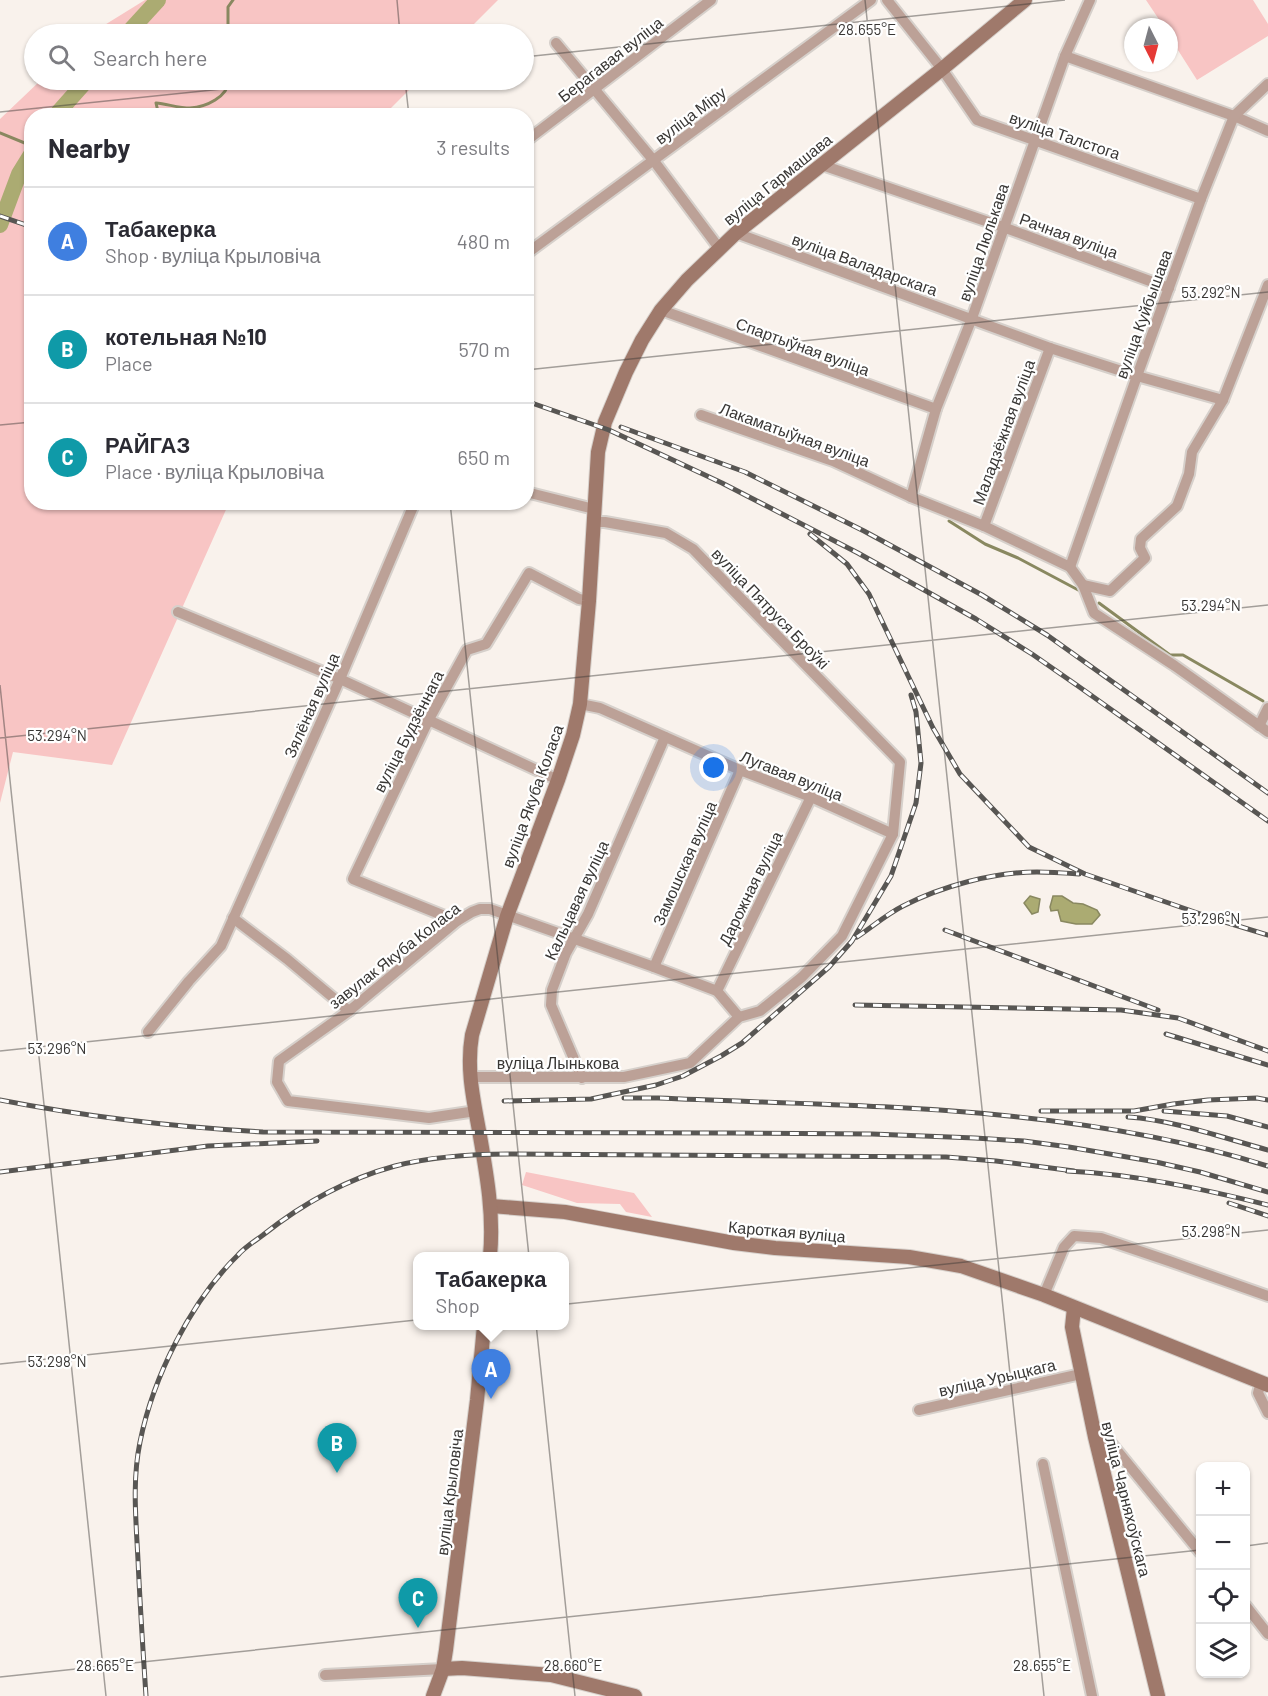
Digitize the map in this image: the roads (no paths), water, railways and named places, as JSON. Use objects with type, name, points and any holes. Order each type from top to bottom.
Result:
[{"type":"main road","name":"вуліца Гармашава","points":[[603,428],[642,340],[661,310],[687,280],[736,233],[1025,0]]},
{"type":"main road","name":"вуліца Якуба Коласа","points":[[491,1206],[469,1053],[472,1035],[507,916],[558,780],[573,735],[580,704],[598,452],[603,428]]},
{"type":"main road","points":[[491,1206],[491,1252]]},
{"type":"main road","name":"Кароткая вуліца","points":[[491,1206],[565,1212],[734,1244],[909,1257],[961,1266],[1044,1295],[1264,1383]]},
{"type":"main road","name":"вуліца Чарняхоўскага","points":[[1074,1308],[1072,1327],[1081,1374],[1158,1696]]},
{"type":"main road","name":"вуліца Крыловіча","points":[[433,1696],[443,1669],[446,1650],[484,1330]]},
{"type":"main road","points":[[443,1669],[462,1668],[551,1676],[635,1696]]},
{"type":"street","name":"Берагавая вуліца","points":[[534,135],[711,0]]},
{"type":"street","name":"вуліца Міру","points":[[534,248],[871,0]]},
{"type":"street","name":"вуліца Талстога","points":[[887,0],[942,69],[977,120],[1201,199]]},
{"type":"street","name":"вуліца Люлькава","points":[[911,497],[936,409],[972,318],[1065,56],[1090,0]]},
{"type":"street","points":[[556,43],[654,161],[719,248]]},
{"type":"street","points":[[1065,56],[1268,130]]},
{"type":"street","name":"вуліца Куйбышава","points":[[1070,567],[1201,199],[1234,116],[1268,84]]},
{"type":"street","name":"Рачная вуліца","points":[[822,165],[1003,227],[1169,288]]},
{"type":"street","name":"вуліца Валадарскага","points":[[736,233],[1050,348],[1223,400]]},
{"type":"street","points":[[1083,585],[1110,591],[1145,558],[1140,548],[1141,539],[1177,506],[1189,474],[1192,452],[1223,400],[1268,285]]},
{"type":"street","name":"Спартыўная вуліца","points":[[661,310],[936,409]]},
{"type":"street","name":"Маладзёжная вуліца","points":[[984,526],[1050,348]]},
{"type":"street","name":"Лакаматыўная вуліца","points":[[701,415],[833,461],[911,497],[984,526],[1070,567]]},
{"type":"street","name":"вуліца Пятруся Броўкі","points":[[534,495],[593,515],[605,522],[666,533],[693,549],[900,762]]},
{"type":"street","name":"Зялёная вуліца","points":[[148,1032],[221,946],[340,679],[412,510]]},
{"type":"street","points":[[1070,567],[1083,585],[1094,613],[1175,666],[1264,729],[1268,708]]},
{"type":"street","name":"вуліца Будзённага","points":[[457,921],[353,879],[428,720],[467,650],[486,644],[529,573],[579,599],[589,601]]},
{"type":"street","points":[[178,612],[340,679],[558,780]]},
{"type":"street","name":"Лугавая вуліца","points":[[580,704],[600,708],[893,834]]},
{"type":"street","name":"Кальцавая вуліца","points":[[582,1078],[551,1005],[552,990],[566,953],[588,914],[665,737]]},
{"type":"street","name":"вуліца Лынькова","points":[[471,1077],[624,1077],[690,1063],[739,1017],[760,1011],[802,977],[842,936],[893,834],[900,762]]},
{"type":"street","name":"Замошская вуліца","points":[[654,967],[740,770]]},
{"type":"street","name":"Дарожная вуліца","points":[[717,991],[811,797]]},
{"type":"street","name":"завулак Якуба Коласа","points":[[476,1111],[429,1118],[288,1101],[277,1082],[279,1061],[349,1011],[457,921],[480,909],[490,909],[717,991],[739,1017]]},
{"type":"street","points":[[233,918],[349,1011]]},
{"type":"street","points":[[1044,1295],[1064,1247],[1074,1236],[1101,1238],[1268,1296]]},
{"type":"street","name":"вуліца Урыцкага","points":[[919,1410],[1081,1374]]},
{"type":"street","points":[[1264,1383],[1258,1393],[1268,1413]]},
{"type":"street","points":[[1095,1437],[1105,1438],[1110,1442],[1196,1547]]},
{"type":"street","points":[[1043,1464],[1092,1696]]},
{"type":"street","points":[[1250,1612],[1268,1634]]},
{"type":"street","points":[[325,1675],[443,1669]]},
{"type":"waterway","points":[[136,24],[158,0]]},
{"type":"waterway","points":[[228,24],[228,7],[233,0]]},
{"type":"waterway","points":[[62,108],[78,90]]},
{"type":"waterway","points":[[186,108],[203,106],[215,100],[226,90]]},
{"type":"waterway","points":[[157,108],[156,103],[186,108]]},
{"type":"waterway","points":[[0,133],[24,143]]},
{"type":"waterway","points":[[0,225],[24,166]]},
{"type":"waterway","points":[[949,521],[985,544],[1018,558],[1082,592]]},
{"type":"waterway","points":[[1099,603],[1170,655],[1183,655],[1263,701]]},
{"type":"railway","points":[[0,216],[24,224]]},
{"type":"railway","points":[[534,404],[609,430],[722,483],[858,553],[976,619],[1032,654],[1268,821]]},
{"type":"railway","points":[[621,427],[745,472],[864,531],[982,595],[1047,635],[1268,793]]},
{"type":"railway","points":[[810,534],[847,564],[869,594],[933,728],[960,774],[1029,847],[1085,874],[1268,935]]},
{"type":"railway","points":[[504,1101],[591,1099],[656,1085],[683,1076],[742,1043],[829,967],[852,941],[891,876],[916,803],[921,763],[916,712],[911,695]]},
{"type":"railway","points":[[857,937],[903,906],[951,886],[1003,874],[1042,872],[1079,874]]},
{"type":"railway","points":[[945,930],[1158,1010]]},
{"type":"railway","points":[[855,1005],[1121,1010],[1178,1018],[1268,1051]]},
{"type":"railway","points":[[1166,1034],[1268,1065]]},
{"type":"railway","points":[[624,1098],[889,1107],[1042,1120],[1118,1130],[1194,1146],[1268,1166]]},
{"type":"railway","points":[[1041,1111],[1134,1111],[1208,1100],[1257,1098],[1268,1100]]},
{"type":"railway","points":[[0,1100],[131,1121],[263,1132],[872,1134],[1024,1141],[1156,1162],[1268,1192]]},
{"type":"railway","points":[[1164,1111],[1227,1116],[1268,1127]]},
{"type":"railway","points":[[1128,1117],[1181,1126],[1268,1150]]},
{"type":"railway","points":[[0,1172],[208,1146],[317,1141]]},
{"type":"railway","points":[[146,1696],[135,1486],[140,1442],[154,1392],[176,1341],[205,1294],[221,1274],[247,1247],[309,1203],[342,1185],[377,1171],[439,1158],[483,1154],[946,1157],[1074,1171]]},
{"type":"railway","points":[[1067,1171],[1118,1175],[1168,1183],[1268,1205]]},
{"type":"railway","points":[[1229,1203],[1268,1216]]},
{"type":"place","name":"Табакерка","points":[[491,1399]]},
{"type":"place","name":"котельная №10","points":[[337,1473]]},
{"type":"place","name":"РАЙГАЗ","points":[[418,1628]]}]
